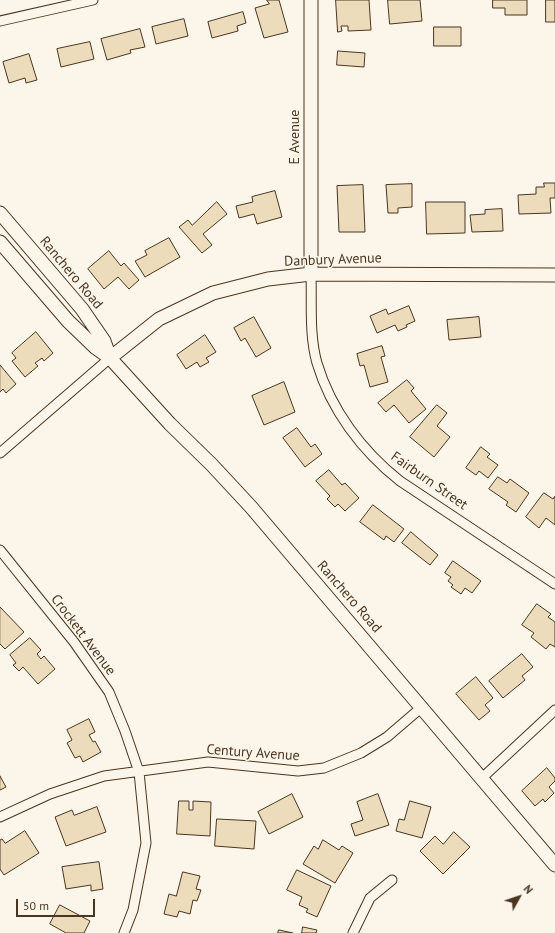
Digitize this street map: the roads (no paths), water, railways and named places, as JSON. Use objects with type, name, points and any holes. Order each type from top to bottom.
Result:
[{"type":"main road","name":"E Avenue","points":[[311,0],[311,274]]},
{"type":"main road","name":"Ranchero Road","points":[[0,213],[82,309],[104,341],[110,358]]},
{"type":"main road","name":"Ranchero Road","points":[[0,242],[68,321],[96,348],[110,358],[170,424],[212,465],[251,507],[422,706],[555,865]]},
{"type":"main road","name":"Danbury Avenue","points":[[110,358],[159,319],[213,293],[268,279],[311,274],[555,275]]},
{"type":"street","points":[[0,21],[93,0]]},
{"type":"street","name":"Fairburn Street","points":[[311,274],[313,333],[317,362],[338,411],[366,451],[382,467],[400,481],[555,584]]},
{"type":"street","name":"Danbury Avenue","points":[[0,453],[110,358]]},
{"type":"street","name":"Crockett Avenue","points":[[0,550],[29,584],[36,596],[74,642],[109,692],[118,711],[139,772],[146,843],[133,910],[124,933]]},
{"type":"street","name":"Century Avenue","points":[[0,817],[50,794],[97,778],[208,762],[298,771],[324,768],[361,753],[387,737],[422,706]]},
{"type":"street","points":[[482,778],[555,710]]},
{"type":"street","points":[[354,933],[370,898],[392,880]]}]
